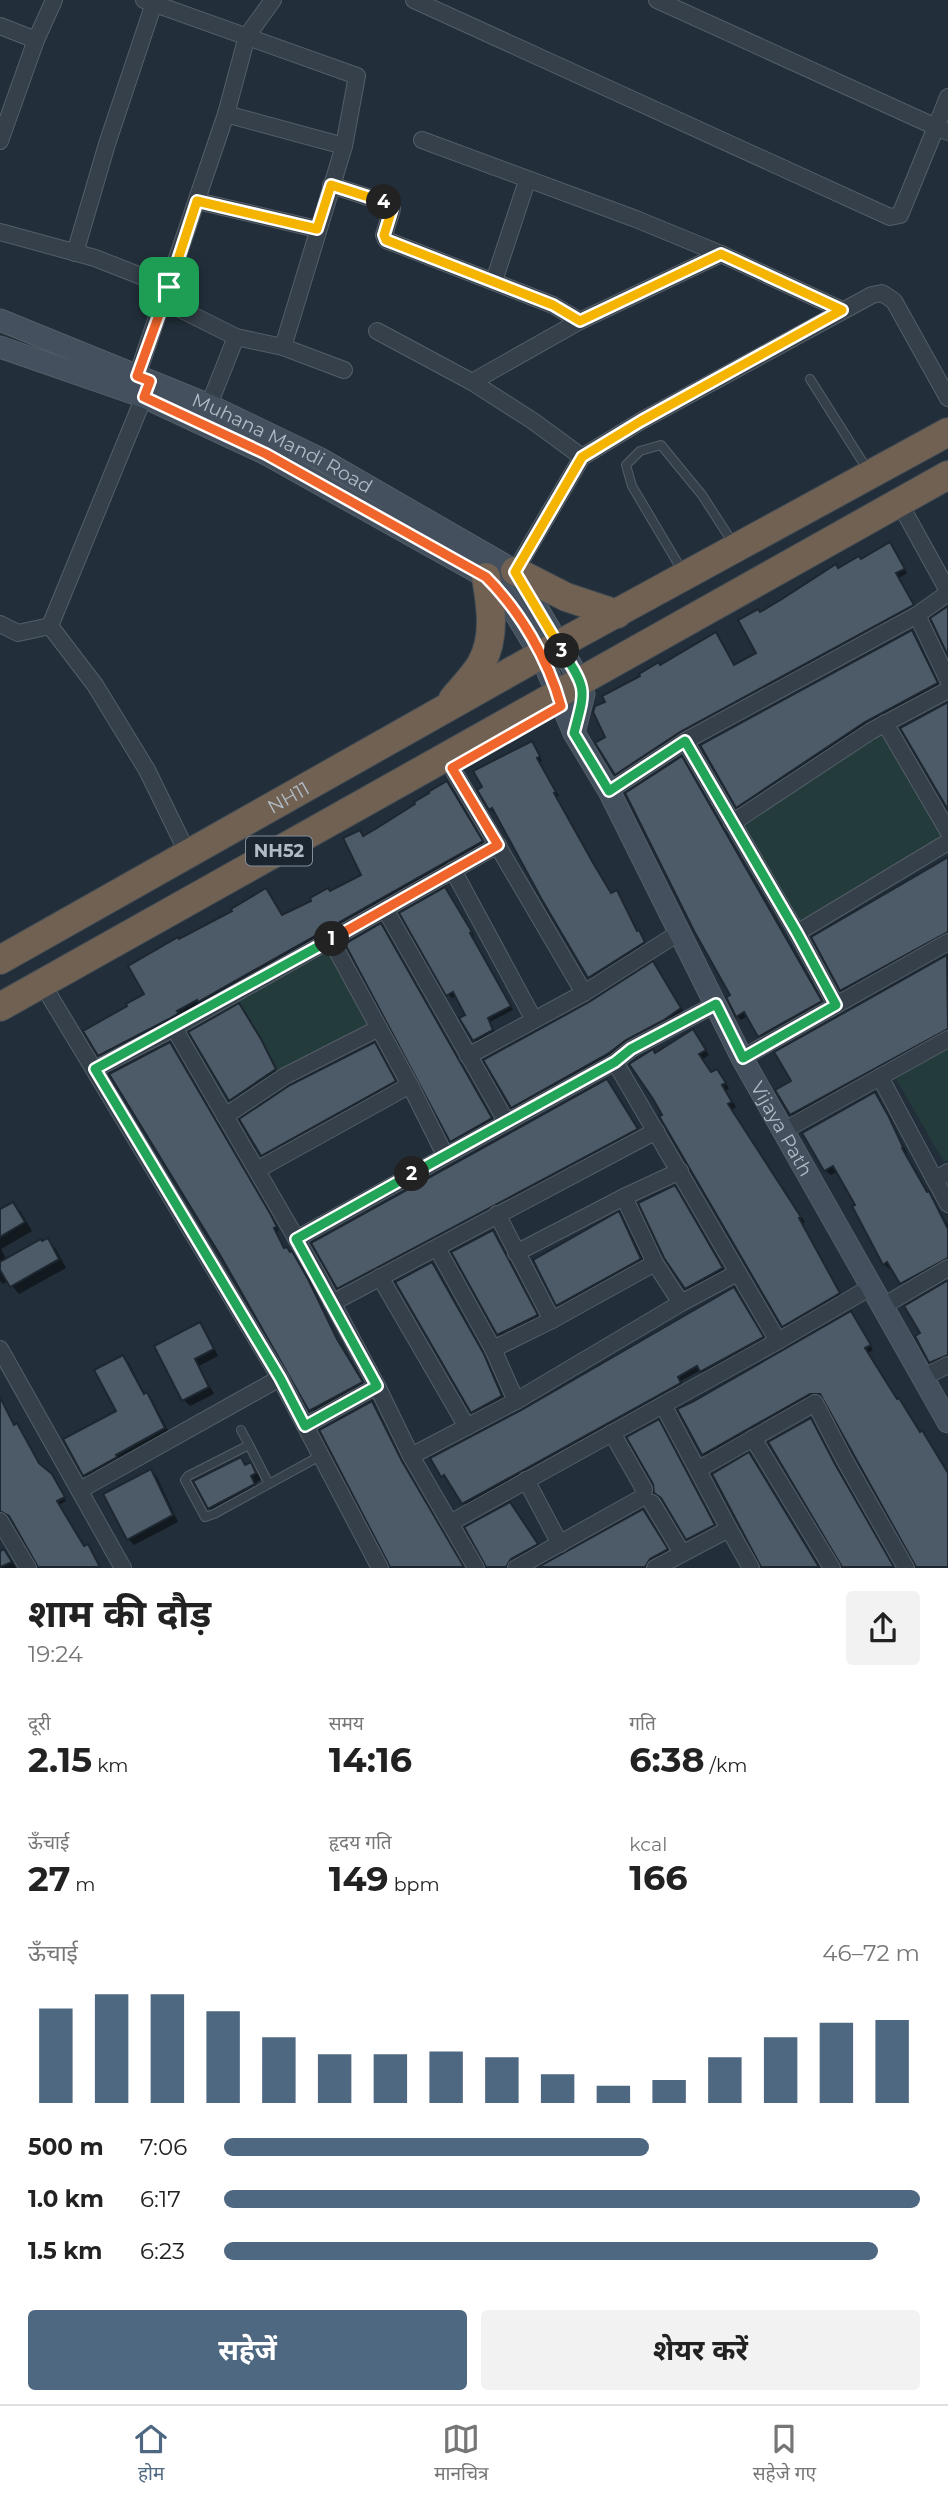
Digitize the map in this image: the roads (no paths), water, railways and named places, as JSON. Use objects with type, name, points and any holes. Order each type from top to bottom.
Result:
[{"type":"highway","name":"NH52","points":[[550,651],[948,432]]},
{"type":"highway","name":"NH52","points":[[0,1007],[571,694],[948,475]]},
{"type":"highway","points":[[515,572],[566,597],[617,614]]},
{"type":"highway","points":[[445,709],[481,665],[489,642],[492,613],[486,577]]},
{"type":"highway","name":"NH11","points":[[0,960],[550,651]]},
{"type":"street","points":[[0,136],[54,0]]},
{"type":"street","points":[[50,626],[144,385],[166,294],[226,114],[247,36],[273,0]]},
{"type":"street","points":[[414,0],[890,217],[900,215],[942,129],[948,97]]},
{"type":"street","points":[[657,0],[942,129]]},
{"type":"street","points":[[75,253],[149,2],[358,76],[344,146],[283,346]]},
{"type":"street","points":[[0,26],[36,40]]},
{"type":"street","points":[[226,114],[344,146]]},
{"type":"street","points":[[422,140],[636,219],[721,254],[842,310]]},
{"type":"street","points":[[494,281],[527,181]]},
{"type":"street","points":[[331,185],[389,204],[392,209],[384,235],[386,240],[553,305],[580,321]]},
{"type":"street","points":[[197,201],[317,229]]},
{"type":"street","points":[[0,233],[95,258],[166,294],[236,337],[283,346],[344,370]]},
{"type":"street","points":[[472,382],[580,321],[721,254]]},
{"type":"street","points":[[571,694],[515,572],[582,457],[641,421],[842,310],[882,293],[894,302],[948,398]]},
{"type":"street","name":"Muhana Mandi Road","points":[[0,320],[144,385],[209,405],[319,458],[515,572]]},
{"type":"street","points":[[377,331],[472,382],[533,421],[582,457]]},
{"type":"street","points":[[209,405],[236,337]]},
{"type":"street","points":[[0,346],[144,385],[486,577],[550,651]]},
{"type":"street","points":[[0,1022],[452,768],[571,694],[948,489]]},
{"type":"street","points":[[609,791],[685,741],[917,615],[948,592],[905,513]]},
{"type":"street","points":[[917,615],[948,680]]},
{"type":"street","points":[[0,624],[18,633],[50,626]]},
{"type":"street","points":[[50,626],[95,685],[147,770],[188,854]]},
{"type":"street","points":[[732,823],[885,723],[948,690]]},
{"type":"street","name":"Vijaya Path","points":[[571,694],[574,733],[609,791],[743,1058],[948,1422]]},
{"type":"street","points":[[885,723],[948,831]]},
{"type":"street","points":[[685,741],[836,1005]]},
{"type":"street","points":[[452,768],[584,993]]},
{"type":"street","points":[[797,933],[948,842]]},
{"type":"street","points":[[95,1069],[174,1028],[498,845]]},
{"type":"street","points":[[453,870],[534,1020]]},
{"type":"street","points":[[385,909],[506,1121]]},
{"type":"street","points":[[468,1056],[584,993],[680,932]]},
{"type":"street","points":[[331,940],[445,1155]]},
{"type":"street","points":[[743,1058],[948,942]]},
{"type":"street","points":[[49,995],[280,1378],[380,1567]]},
{"type":"street","points":[[296,1239],[615,1062],[631,1049],[716,1004]]},
{"type":"street","points":[[174,1028],[332,1303],[411,1456],[476,1567]]},
{"type":"street","points":[[225,1116],[285,1076],[379,1028]]},
{"type":"street","points":[[783,1131],[948,1039]]},
{"type":"street","points":[[615,1062],[778,1341]]},
{"type":"street","points":[[880,1077],[942,1176],[948,1204]]},
{"type":"street","points":[[257,1170],[410,1085]]},
{"type":"street","points":[[332,1303],[656,1131]]},
{"type":"street","points":[[516,1253],[680,1171]]},
{"type":"street","points":[[624,1197],[654,1263],[681,1303]]},
{"type":"street","points":[[497,1214],[552,1320]]},
{"type":"street","points":[[438,1248],[493,1349],[516,1401]]},
{"type":"street","points":[[493,1349],[552,1320],[654,1263]]},
{"type":"street","points":[[883,1306],[948,1268]]},
{"type":"street","points":[[411,1456],[516,1401],[681,1303],[737,1273]]},
{"type":"street","points":[[380,1277],[467,1427]]},
{"type":"street","points":[[450,1523],[871,1287]]},
{"type":"street","points":[[0,1349],[123,1567]]},
{"type":"street","points":[[922,1378],[948,1365]]},
{"type":"street","points":[[80,1490],[280,1378]]},
{"type":"street","points":[[305,1426],[377,1386]]},
{"type":"street","points":[[699,1469],[815,1403],[904,1567]]},
{"type":"street","points":[[663,1405],[751,1567]]},
{"type":"street","points":[[516,1567],[643,1497],[644,1489],[612,1433]]},
{"type":"street","points":[[752,1438],[832,1567]]},
{"type":"street","points":[[526,1480],[560,1544]]},
{"type":"street","points":[[652,1503],[682,1553]]},
{"type":"street","points":[[0,1521],[6,1542],[28,1567]]},
{"type":"street","points":[[655,1567],[729,1529]]},
{"type":"lane","points":[[810,379],[871,474]]},
{"type":"lane","points":[[685,576],[632,486],[626,465],[640,451],[661,445],[702,495],[736,548]]},
{"type":"lane","points":[[241,1430],[269,1484]]},
{"type":"lane","points":[[249,1445],[188,1476],[187,1485],[205,1517],[320,1456]]}]
